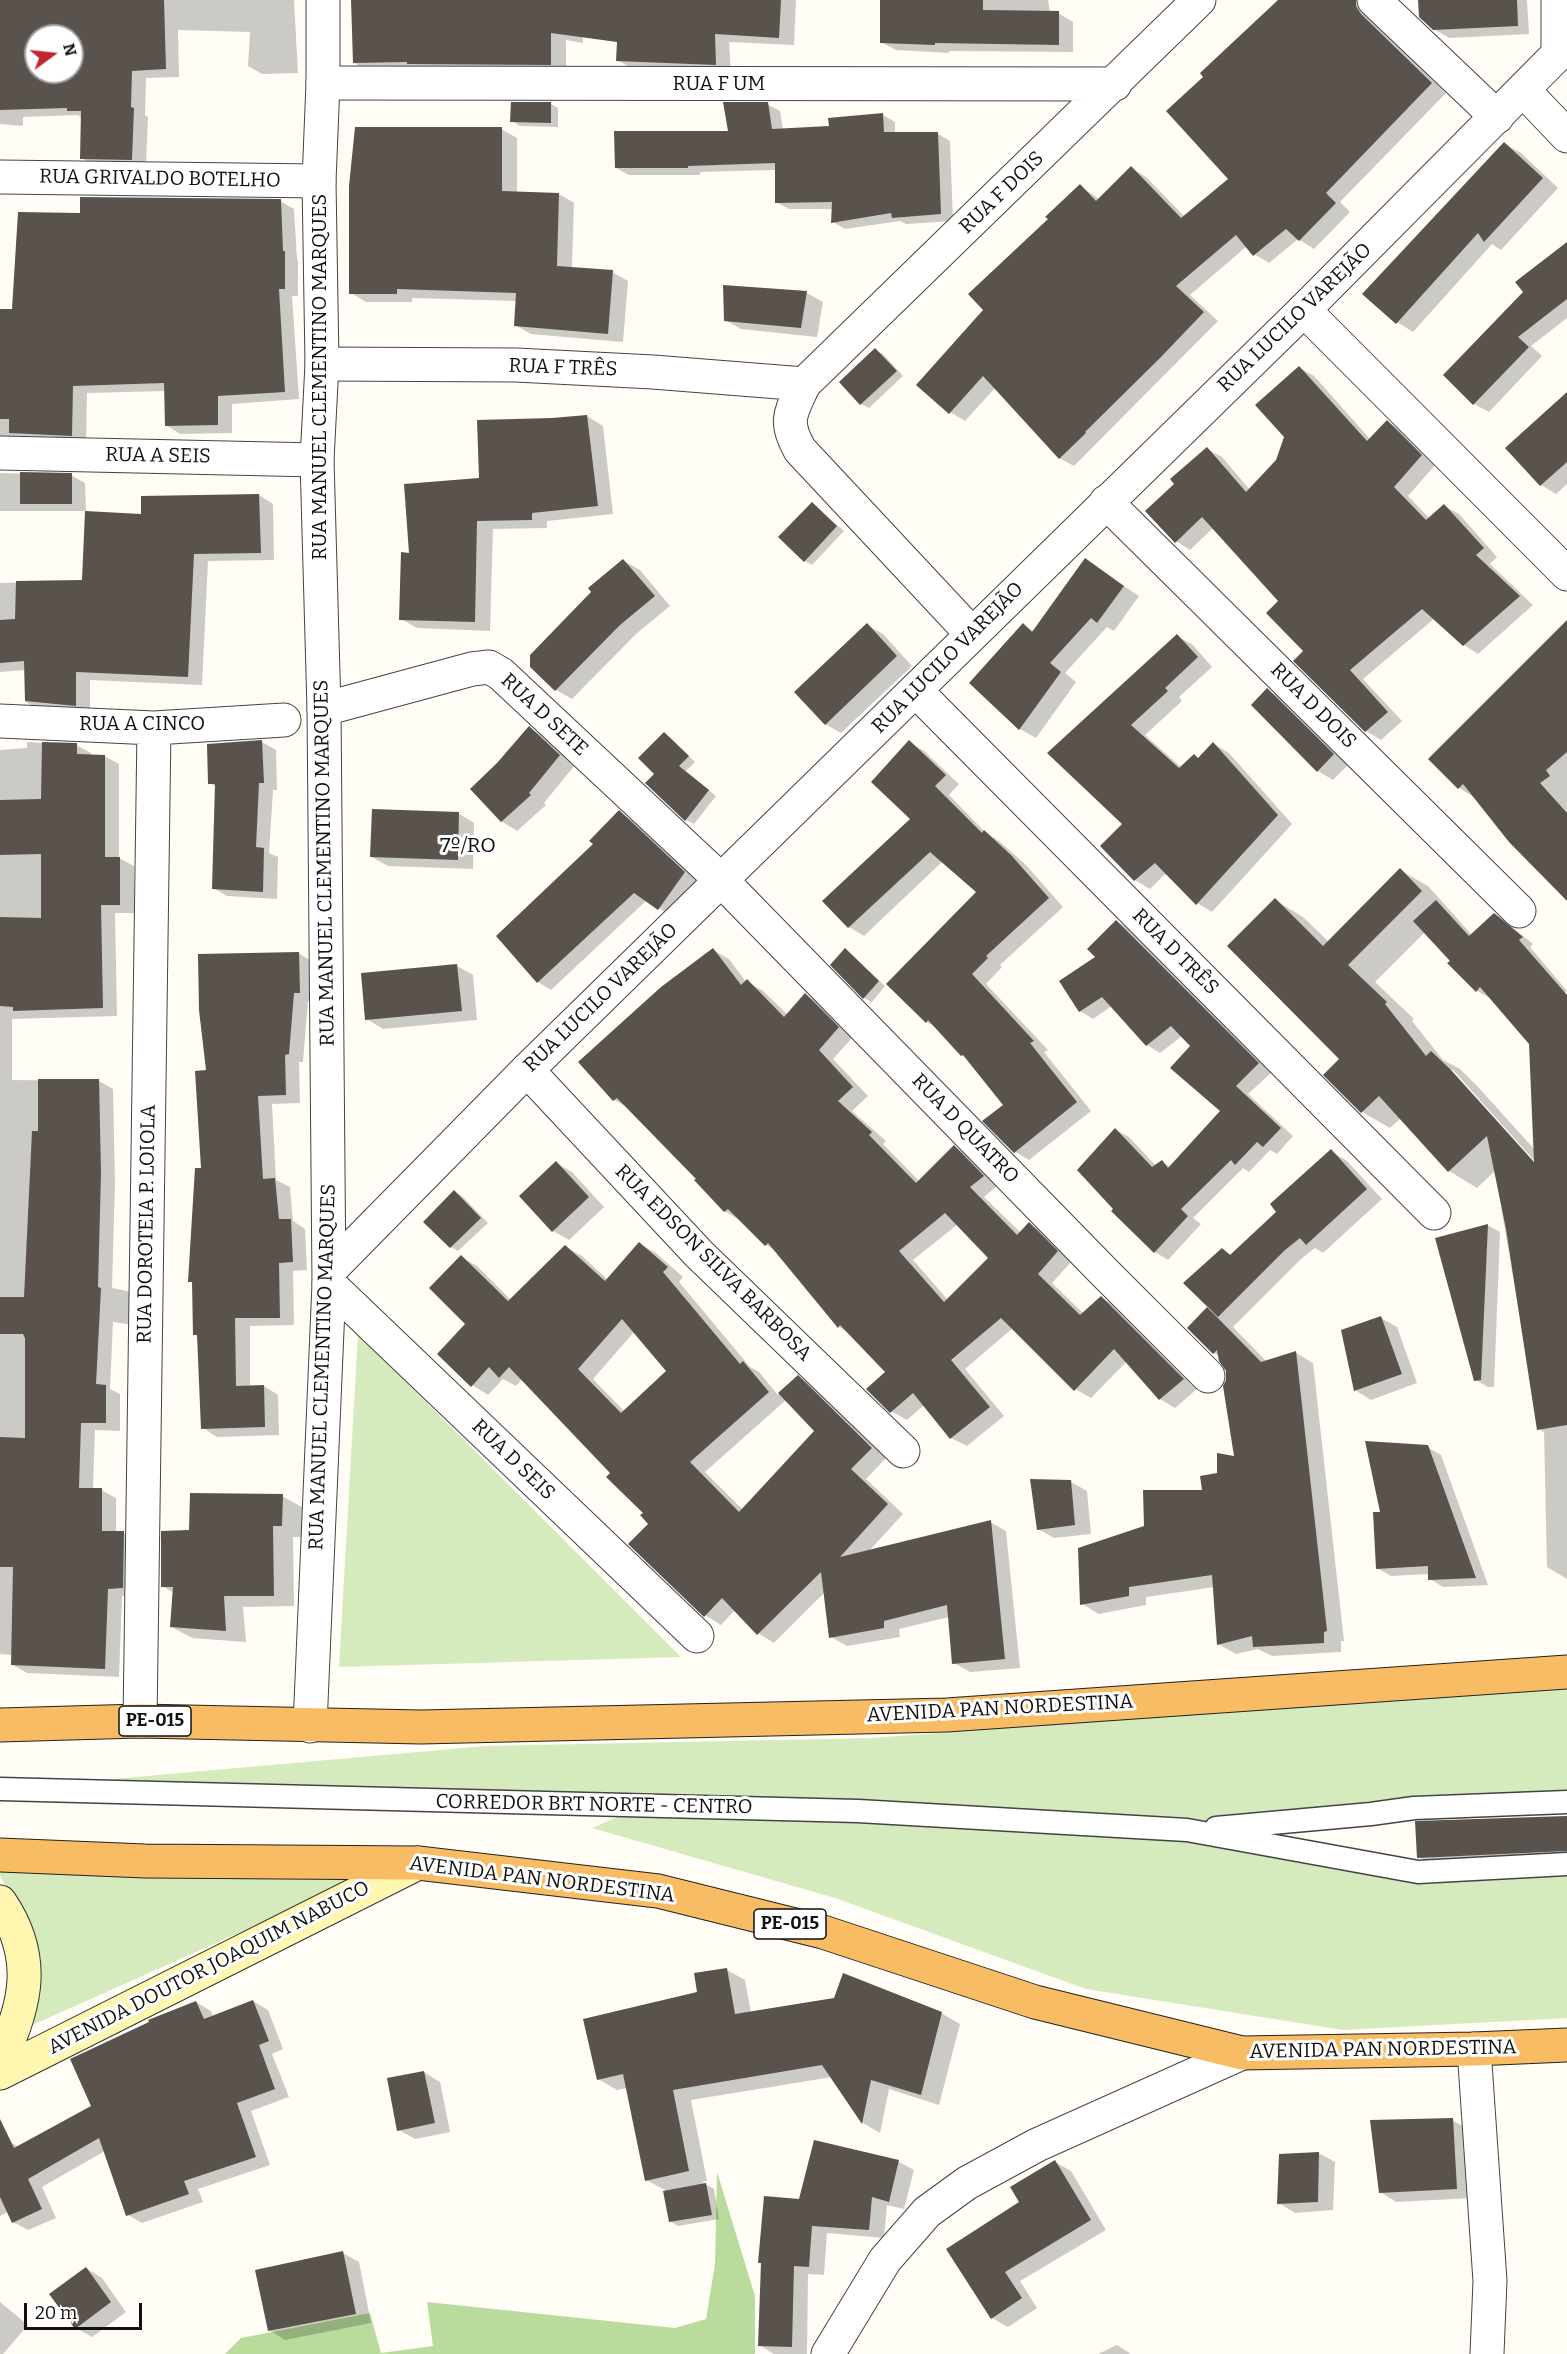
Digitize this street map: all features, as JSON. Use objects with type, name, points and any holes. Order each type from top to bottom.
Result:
[{"type":"highway","name":"AVENIDA PAN NORDESTINA","points":[[0,1725],[140,1721],[421,1727],[947,1716],[1567,1672]]},
{"type":"highway","name":"AVENIDA PAN NORDESTINA","points":[[0,1855],[145,1861],[418,1863],[658,1891],[823,1932],[1035,2002],[1242,2054],[1567,2045]]},
{"type":"main road","name":"AVENIDA DOUTOR JOAQUIM NABUCO","points":[[0,2073],[418,1863]]},
{"type":"main road","points":[[0,1902],[10,1916],[21,1945],[26,1975],[21,2002],[0,2060]]},
{"type":"street","name":"RUA MANUEL CLEMENTINO MARQUES","points":[[310,1726],[329,1278],[324,709],[317,459],[322,364],[319,181],[323,83],[322,0]]},
{"type":"street","name":"RUA F DOIS","points":[[804,384],[1199,0]]},
{"type":"street","points":[[1374,0],[1497,117]]},
{"type":"street","points":[[1558,0],[1563,50]]},
{"type":"street","name":"RUA LUCILO VAREJÃO","points":[[329,1278],[526,1070],[1304,310],[1563,50]]},
{"type":"street","name":"RUA F UM","points":[[323,83],[1115,84]]},
{"type":"street","points":[[1524,91],[1567,136]]},
{"type":"street","name":"RUA GRIVALDO BOTELHO","points":[[0,177],[319,181]]},
{"type":"street","points":[[1304,310],[1567,574]]},
{"type":"street","name":"RUA F TRÊS","points":[[322,364],[516,365],[653,372],[804,384]]},
{"type":"street","points":[[804,384],[791,412],[790,422],[791,434],[800,450],[972,634]]},
{"type":"street","name":"RUA A SEIS","points":[[0,453],[317,459]]},
{"type":"street","name":"RUA D DOIS","points":[[1106,502],[1519,911]]},
{"type":"street","name":"RUA D SETE","points":[[324,709],[472,669],[481,667],[495,670],[723,880]]},
{"type":"street","name":"RUA D TRÊS","points":[[916,691],[1434,1213]]},
{"type":"street","name":"RUA A CINCO","points":[[0,721],[154,728],[284,720]]},
{"type":"street","name":"RUA DOROTEIA P. LOIOLA","points":[[140,1721],[154,728]]},
{"type":"street","name":"RUA D QUATRO","points":[[723,880],[1087,1255],[1208,1376]]},
{"type":"street","name":"RUA EDSON SILVA BARBOSA","points":[[526,1070],[699,1254],[903,1451]]},
{"type":"street","name":"RUA D SEIS","points":[[329,1278],[697,1636]]},
{"type":"street","points":[[1474,2049],[1490,2281],[1486,2354]]},
{"type":"street","points":[[828,2354],[885,2260],[927,2212],[967,2183],[1037,2145],[1242,2054]]},
{"type":"lane","name":"CORREDOR BRT NORTE - CENTRO","points":[[0,1789],[858,1811],[1187,1830]]},
{"type":"lane","points":[[1187,1830],[1371,1814],[1414,1808],[1567,1802]]},
{"type":"lane","points":[[1187,1830],[1418,1872],[1567,1864]]},
{"type":"green space","points":[[358,1334],[681,1657],[339,1667]]},
{"type":"green space","points":[[1567,1686],[1567,1806],[1187,1830],[0,1789],[486,1746],[873,1738]]},
{"type":"green space","points":[[629,1812],[981,1827],[1567,1874],[1567,2018],[1343,2030],[1086,1989],[835,1898],[592,1828]]},
{"type":"green space","points":[[0,1866],[341,1874],[346,1885],[10,2035],[39,1982],[37,1941],[0,1876]]},
{"type":"green space","points":[[717,2172],[755,2296],[755,2354],[225,2354],[241,2338],[370,2313],[381,2353],[433,2346],[427,2302],[675,2328],[706,2319],[715,2264]]},
{"type":"building","points":[[0,0],[164,0],[166,69],[132,71],[131,107],[134,108],[132,160],[80,159],[81,111],[67,111],[67,108],[0,110]]},
{"type":"building","points":[[351,0],[781,0],[779,38],[715,34],[716,65],[616,61],[617,42],[551,33],[551,65],[353,63]]},
{"type":"building","points":[[880,0],[983,0],[983,10],[1059,11],[1059,45],[880,43]]},
{"type":"building","points":[[1278,0],[1356,0],[1356,6],[1361,14],[1432,83],[1326,193],[1336,203],[1299,241],[1286,229],[1253,256],[1236,235],[1176,286],[1204,312],[1059,459],[983,376],[949,414],[916,385],[983,310],[968,294],[1048,219],[1045,217],[1080,184],[1096,201],[1131,166],[1181,218],[1228,179],[1166,111],[1203,77],[1200,73]]},
{"type":"building","points":[[1418,0],[1517,0],[1518,26],[1433,30],[1419,17]]},
{"type":"building","points":[[511,102],[551,102],[551,123],[510,122]]},
{"type":"building","points":[[723,102],[768,102],[772,129],[829,126],[828,118],[883,113],[884,132],[938,132],[941,214],[892,218],[891,213],[831,223],[832,202],[775,203],[775,163],[688,166],[688,168],[615,168],[614,131],[728,131]]},
{"type":"building","points":[[355,127],[502,127],[502,191],[559,193],[557,266],[613,270],[608,334],[514,326],[516,293],[397,289],[397,294],[349,294],[349,186]]},
{"type":"building","points":[[1504,142],[1543,178],[1484,242],[1478,233],[1396,324],[1362,294]]},
{"type":"building","points":[[80,197],[281,199],[285,289],[279,289],[285,392],[218,396],[218,425],[165,426],[164,383],[73,386],[72,436],[9,433],[9,419],[0,419],[0,309],[12,309],[18,212],[80,213]]},
{"type":"building","points":[[1567,242],[1567,299],[1518,337],[1529,347],[1473,405],[1443,375],[1523,292],[1515,282]]},
{"type":"building","points":[[723,285],[807,291],[801,328],[724,321]]},
{"type":"building","points":[[875,348],[897,371],[860,405],[839,382]]},
{"type":"building","points":[[1299,366],[1367,441],[1387,420],[1422,455],[1394,487],[1426,520],[1444,504],[1484,548],[1476,555],[1520,596],[1463,646],[1422,609],[1350,670],[1388,712],[1365,732],[1293,661],[1303,651],[1266,613],[1278,601],[1202,517],[1175,543],[1145,511],[1174,484],[1170,479],[1207,447],[1246,492],[1276,460],[1284,437],[1255,405]]},
{"type":"building","points":[[1567,392],[1567,462],[1540,486],[1505,448]]},
{"type":"building","points":[[587,415],[598,506],[532,513],[532,520],[477,521],[475,622],[399,620],[401,552],[409,553],[404,484],[479,478],[477,420]]},
{"type":"building","points":[[20,472],[72,473],[72,504],[20,504]]},
{"type":"building","points":[[259,494],[261,553],[194,554],[188,677],[76,672],[76,706],[25,701],[24,661],[0,663],[0,620],[15,619],[16,581],[82,580],[85,511],[141,514],[141,496]]},
{"type":"building","points":[[812,502],[837,526],[804,562],[778,537]]},
{"type":"building","points":[[1085,558],[1124,586],[1097,623],[1091,618],[1050,663],[1061,672],[1019,730],[969,683],[1023,623],[1032,632]]},
{"type":"building","points":[[623,559],[655,596],[620,625],[555,691],[530,667],[530,655],[591,592],[588,588]]},
{"type":"building","points":[[1567,620],[1567,752],[1546,770],[1550,776],[1540,783],[1567,813],[1567,901],[1509,842],[1463,784],[1458,789],[1428,759]]},
{"type":"building","points":[[867,623],[897,656],[825,725],[794,692]]},
{"type":"building","points":[[1177,634],[1198,657],[1165,688],[1168,691],[1131,725],[1179,768],[1194,754],[1198,758],[1213,742],[1278,815],[1196,905],[1155,863],[1134,881],[1100,846],[1122,824],[1047,753]]},
{"type":"building","points":[[1267,688],[1334,754],[1317,772],[1251,705]]},
{"type":"building","points":[[529,726],[560,755],[529,793],[531,795],[501,822],[470,789],[497,763]]},
{"type":"building","points":[[664,732],[689,756],[679,766],[709,790],[685,821],[645,783],[654,774],[638,758]]},
{"type":"building","points":[[262,740],[264,783],[259,783],[256,847],[264,848],[263,892],[212,889],[215,784],[208,784],[207,744]]},
{"type":"building","points":[[909,740],[946,775],[935,786],[982,833],[984,830],[1011,855],[1049,898],[986,956],[988,958],[972,974],[1034,1041],[1030,1043],[1077,1102],[1014,1153],[982,1121],[1003,1105],[963,1055],[961,1056],[928,1020],[926,1023],[886,984],[976,892],[930,852],[848,928],[822,901],[910,819],[871,782]]},
{"type":"building","points":[[42,742],[77,743],[77,754],[105,755],[105,857],[120,857],[120,905],[101,905],[103,1008],[13,1011],[13,1007],[0,1006],[0,917],[41,918],[41,854],[0,855],[0,800],[41,799]]},
{"type":"building","points":[[372,809],[459,812],[458,860],[370,857]]},
{"type":"building","points":[[619,810],[685,872],[658,910],[634,893],[537,983],[496,936],[593,844],[589,841]]},
{"type":"building","points":[[1400,868],[1422,891],[1348,965],[1387,1002],[1385,1004],[1426,1056],[1431,1051],[1451,1070],[1534,1162],[1529,1044],[1480,987],[1476,992],[1447,963],[1450,961],[1413,921],[1436,900],[1469,936],[1494,913],[1523,937],[1519,940],[1567,995],[1567,1425],[1537,1430],[1506,1229],[1487,1136],[1448,1172],[1379,1096],[1361,1113],[1323,1075],[1339,1059],[1227,946],[1275,898],[1323,946]]},
{"type":"building","points":[[1116,920],[1259,1063],[1236,1086],[1281,1128],[1263,1147],[1257,1142],[1235,1165],[1231,1160],[1181,1209],[1188,1216],[1154,1253],[1111,1211],[1113,1209],[1077,1170],[1115,1128],[1152,1167],[1162,1160],[1168,1168],[1220,1111],[1170,1068],[1190,1046],[1171,1026],[1146,1046],[1102,997],[1079,1012],[1059,981],[1095,957],[1087,949]]},
{"type":"building","points":[[713,948],[741,985],[747,979],[784,1017],[805,993],[839,1027],[819,1050],[853,1087],[838,1101],[872,1132],[869,1135],[916,1183],[954,1145],[984,1176],[970,1187],[1017,1235],[1029,1222],[1058,1251],[1038,1274],[1080,1315],[1101,1296],[1184,1379],[1159,1400],[1114,1349],[1074,1391],[1001,1318],[951,1360],[990,1407],[950,1439],[913,1393],[890,1413],[866,1389],[885,1372],[840,1325],[838,1328],[768,1243],[765,1246],[728,1209],[724,1212],[694,1180],[696,1179],[617,1098],[613,1101],[578,1062],[661,987]],"holes":[[[945,1213],[988,1258],[944,1302],[899,1251]]]},
{"type":"building","points":[[845,948],[879,981],[863,999],[830,965]]},
{"type":"building","points":[[299,952],[300,993],[294,993],[289,1054],[285,1055],[286,1095],[258,1096],[263,1179],[275,1178],[279,1219],[291,1219],[293,1262],[279,1263],[280,1318],[235,1318],[236,1386],[264,1385],[265,1427],[201,1429],[197,1335],[193,1335],[192,1282],[188,1282],[195,1168],[201,1168],[195,1071],[206,1070],[199,1010],[198,954]]},
{"type":"building","points":[[457,964],[462,1011],[365,1020],[361,973]]},
{"type":"building","points":[[38,1079],[99,1079],[101,1173],[98,1287],[101,1288],[96,1384],[106,1385],[106,1423],[81,1423],[79,1488],[102,1488],[102,1531],[124,1531],[123,1588],[108,1589],[105,1669],[11,1665],[13,1567],[0,1567],[0,1437],[25,1438],[25,1338],[23,1334],[0,1334],[0,1297],[24,1297],[32,1131],[38,1131]]},
{"type":"building","points":[[1331,1149],[1367,1189],[1306,1245],[1300,1238],[1285,1250],[1218,1317],[1183,1283],[1222,1248],[1230,1255],[1276,1212],[1270,1204]]},
{"type":"building","points":[[556,1161],[589,1197],[552,1232],[519,1196]]},
{"type":"building","points":[[454,1190],[481,1218],[450,1248],[423,1222]]},
{"type":"building","points":[[1488,1224],[1481,1380],[1474,1381],[1435,1238]]},
{"type":"building","points":[[639,1242],[668,1267],[663,1272],[740,1364],[743,1361],[769,1392],[690,1462],[739,1512],[814,1431],[778,1393],[798,1375],[872,1448],[851,1469],[888,1504],[840,1557],[991,1520],[1005,1659],[952,1664],[947,1605],[884,1621],[884,1628],[829,1638],[821,1572],[757,1635],[722,1598],[704,1617],[628,1544],[648,1524],[640,1515],[643,1513],[606,1477],[610,1473],[509,1367],[499,1378],[489,1367],[471,1387],[437,1354],[465,1324],[429,1288],[461,1255],[508,1301],[565,1245],[605,1281]],"holes":[[[622,1319],[666,1371],[621,1413],[578,1369]]]},
{"type":"building","points":[[1207,1307],[1261,1362],[1296,1351],[1327,1631],[1324,1632],[1324,1643],[1253,1647],[1252,1636],[1217,1645],[1212,1575],[1129,1587],[1129,1596],[1080,1605],[1078,1548],[1144,1526],[1143,1490],[1202,1490],[1200,1476],[1217,1473],[1217,1453],[1234,1456],[1223,1386],[1226,1371],[1219,1361],[1217,1350],[1213,1354],[1187,1328]]},
{"type":"building","points":[[1381,1316],[1402,1374],[1354,1391],[1341,1330]]},
{"type":"building","points":[[1365,1441],[1428,1445],[1476,1578],[1428,1580],[1428,1566],[1376,1569],[1373,1512],[1380,1512]]},
{"type":"building","points":[[1030,1479],[1071,1480],[1075,1525],[1037,1530]]},
{"type":"building","points":[[190,1493],[283,1494],[282,1526],[273,1526],[274,1596],[224,1596],[226,1631],[170,1627],[173,1587],[161,1587],[161,1531],[189,1530]]},
{"type":"building","points":[[1567,1816],[1567,1851],[1417,1858],[1415,1821]]},
{"type":"building","points":[[727,1968],[735,2014],[834,1998],[843,1973],[942,2012],[921,2095],[871,2080],[862,2124],[822,2065],[673,2090],[689,2171],[645,2181],[623,2074],[597,2080],[583,2019],[697,1992],[694,1973]]},
{"type":"building","points":[[253,2000],[269,2041],[259,2045],[275,2089],[237,2103],[256,2157],[184,2181],[189,2194],[126,2216],[99,2138],[28,2179],[42,2209],[12,2223],[0,2197],[0,2119],[14,2148],[91,2106],[70,2059],[149,2022],[148,2020],[196,2001],[204,2019]]},
{"type":"building","points":[[424,2071],[435,2123],[397,2131],[387,2078]]},
{"type":"building","points":[[1453,2118],[1457,2189],[1379,2193],[1370,2120]]},
{"type":"building","points":[[814,2140],[899,2160],[889,2202],[872,2197],[869,2230],[812,2226],[809,2267],[794,2266],[792,2347],[758,2346],[761,2263],[758,2263],[764,2196],[799,2199]]},
{"type":"building","points":[[1319,2152],[1318,2202],[1277,2204],[1279,2154]]},
{"type":"building","points":[[1055,2160],[1091,2220],[1005,2272],[1022,2298],[991,2319],[946,2249],[1019,2202],[1010,2187]]},
{"type":"building","points":[[706,2183],[712,2215],[669,2222],[663,2191]]},
{"type":"building","points":[[343,2251],[356,2314],[268,2331],[255,2270]]},
{"type":"building","points":[[86,2267],[111,2302],[75,2329],[49,2294]]},
{"type":"district","name":"7º/RO","points":[[468,846]]}]
